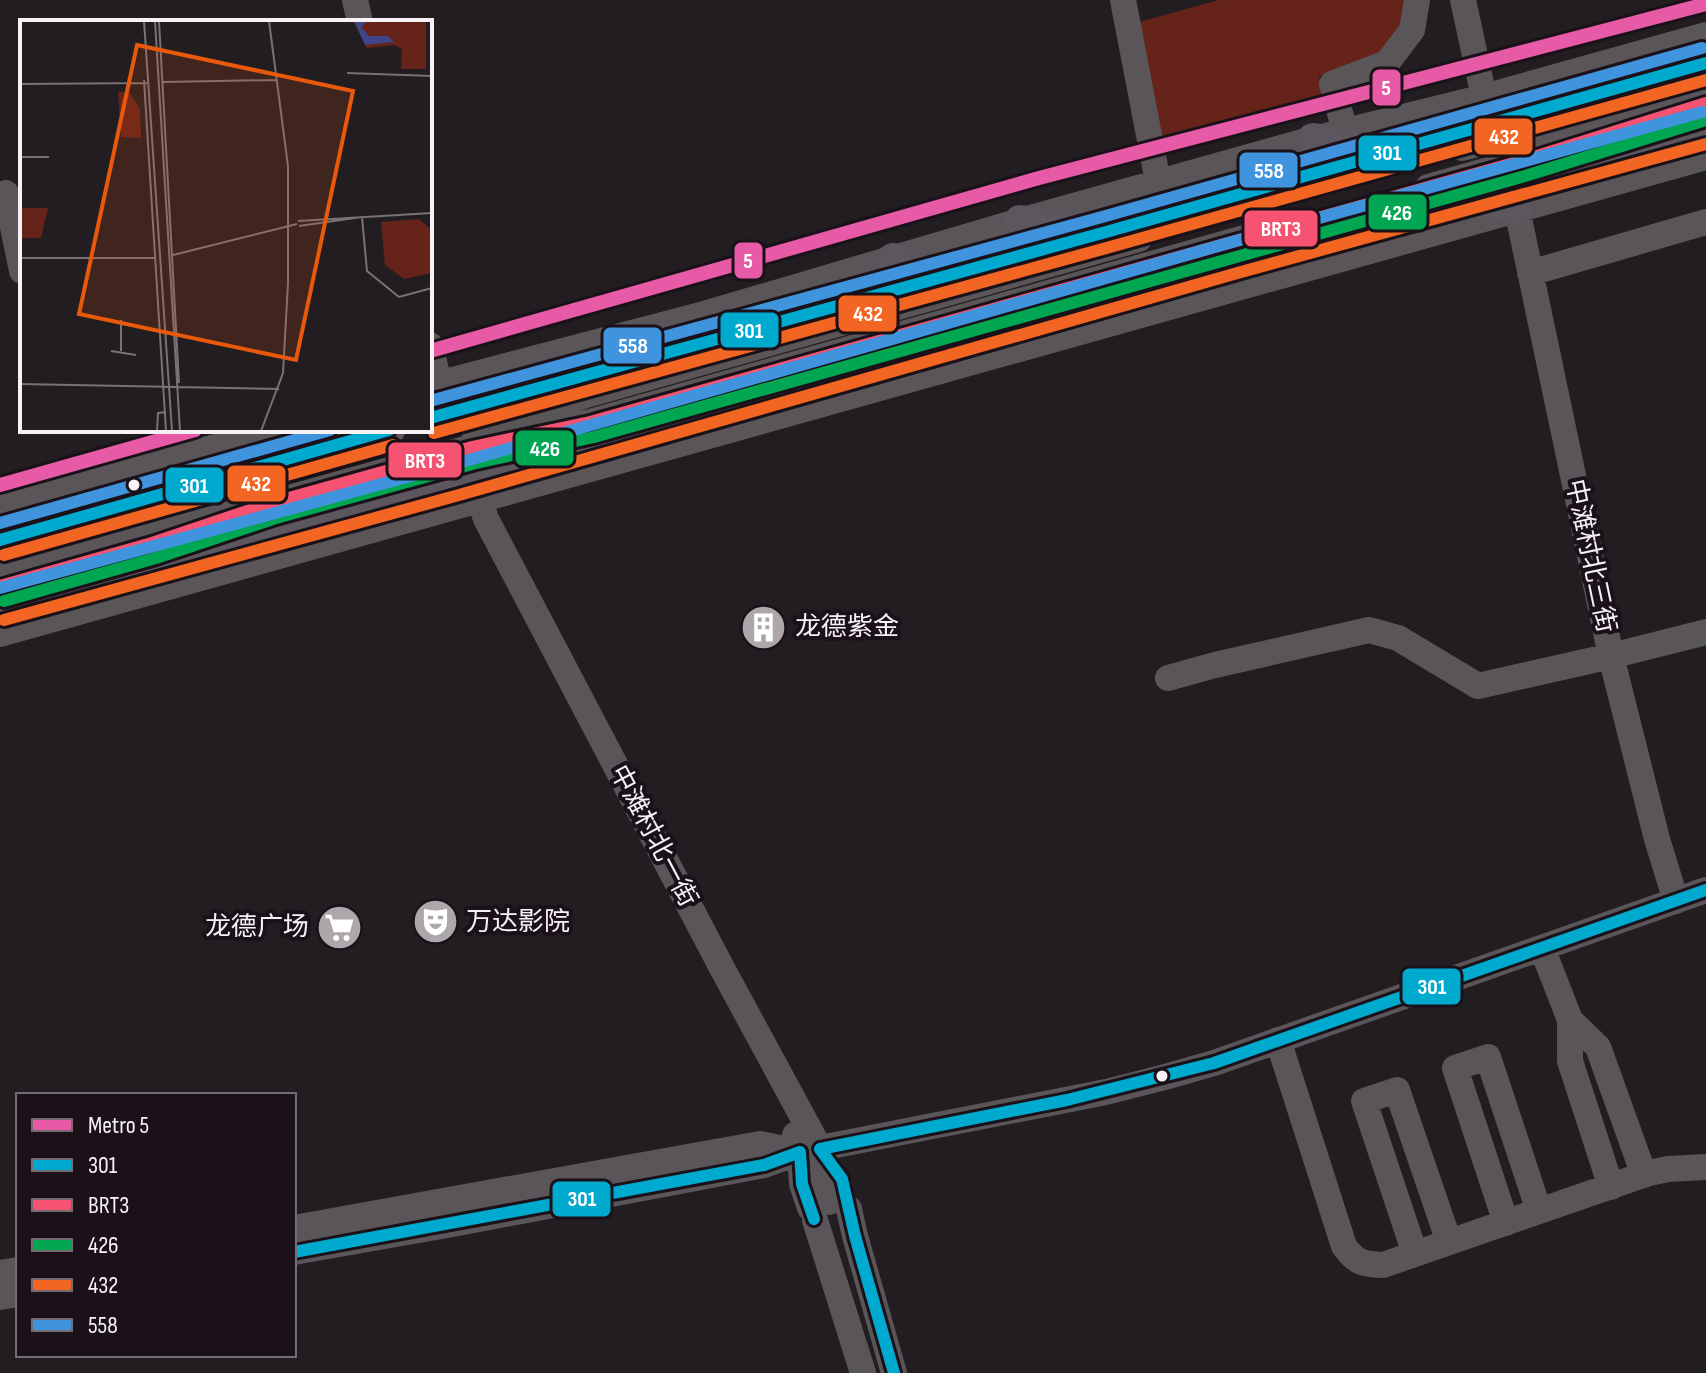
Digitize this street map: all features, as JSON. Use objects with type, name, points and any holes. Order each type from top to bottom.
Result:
[{"type":"main road","points":[[436,400],[708,327],[936,278],[1385,154],[1489,110],[1706,63]]},
{"type":"main road","points":[[0,605],[165,557],[471,489],[1458,194],[1706,127]]},
{"type":"main road","points":[[1313,139],[1385,154]]},
{"type":"main road","points":[[1458,194],[1517,209]]},
{"type":"main road","points":[[1020,221],[1106,232]]},
{"type":"main road","points":[[893,259],[936,278]]},
{"type":"main road","points":[[0,540],[382,432]]},
{"type":"street","points":[[355,0],[360,20]]},
{"type":"street","points":[[1123,0],[1158,182]]},
{"type":"street","points":[[1345,131],[1332,84],[1387,63],[1412,30],[1417,0]]},
{"type":"street","points":[[1463,0],[1489,110]]},
{"type":"street","points":[[708,327],[893,259],[1020,221],[1345,131],[1489,110],[1706,35]]},
{"type":"street","points":[[0,563],[383,458],[601,391],[1496,139],[1706,84]]},
{"type":"street","points":[[0,586],[152,543],[271,503],[472,447],[605,417],[1521,161],[1706,103]]},
{"type":"street","points":[[0,634],[471,489],[1706,157]]},
{"type":"street","points":[[6,193],[14,266]]},
{"type":"street","name":"中滩村北三街","points":[[1517,209],[1611,656],[1657,839],[1676,901]]},
{"type":"street","points":[[1530,273],[1706,222]]},
{"type":"street","points":[[432,363],[436,400]]},
{"type":"street","points":[[0,508],[268,432]]},
{"type":"street","name":"中滩村北一街","points":[[471,489],[793,1129],[810,1151],[802,1184],[831,1208],[863,1373]]},
{"type":"street","points":[[1168,678],[1369,630],[1398,638],[1478,686],[1706,632]]},
{"type":"street","points":[[296,1252],[764,1165],[810,1151],[1106,1092],[1190,1070],[1706,890]]},
{"type":"street","points":[[1542,948],[1570,1020],[1570,1061],[1611,1187]]},
{"type":"street","points":[[1570,1020],[1598,1047],[1644,1175]]},
{"type":"street","points":[[1278,1040],[1344,1246],[1353,1258],[1365,1264],[1383,1265],[1644,1175],[1668,1169],[1706,1167]]},
{"type":"street","points":[[1506,1223],[1455,1068],[1488,1057],[1539,1211]]},
{"type":"street","points":[[1415,1254],[1364,1101],[1397,1090],[1449,1242]]},
{"type":"street","points":[[296,1228],[760,1144],[810,1151],[842,1179],[831,1208],[855,1236],[894,1373]]},
{"type":"shaded area","points":[[1219,0],[1407,0],[1410,14],[1380,56],[1319,76],[1325,103],[1150,149],[1128,25]]},
{"type":"metro line","name":"5","points":[[432,350],[1039,178],[1706,4]]},
{"type":"metro line","name":"5","points":[[0,485],[188,432]]},
{"type":"transit line","name":"558","points":[[432,400],[1702,48]]},
{"type":"transit line","name":"301","points":[[432,417],[1706,63]]},
{"type":"transit line","name":"432","points":[[434,433],[1706,80]]},
{"type":"transit line","name":"BRT3","points":[[0,586],[152,543],[271,503],[472,447],[590,422],[1521,161],[1706,103]]},
{"type":"transit line","name":"558","points":[[0,588],[451,465],[1232,242],[1702,112]]},
{"type":"transit line","name":"426","points":[[4,601],[156,558],[276,518],[476,463],[594,437],[1525,176],[1706,120]]},
{"type":"transit line","name":"432","points":[[4,620],[1706,144]]},
{"type":"transit line","name":"558","points":[[0,523],[323,432]]},
{"type":"transit line","name":"301","points":[[0,540],[382,432]]},
{"type":"transit line","name":"432","points":[[4,555],[393,445]]},
{"type":"transit line","name":"301","points":[[894,1373],[842,1179],[820,1149],[1067,1100],[1214,1063],[1706,890]]},
{"type":"transit line","name":"301","points":[[296,1252],[764,1165],[800,1152],[802,1184],[814,1219]]},
{"type":"place","name":"龙德紫金","points":[[764,627]]},
{"type":"place","name":"万达影院","points":[[435,922]]},
{"type":"place","name":"龙德广场","points":[[340,927]]}]
